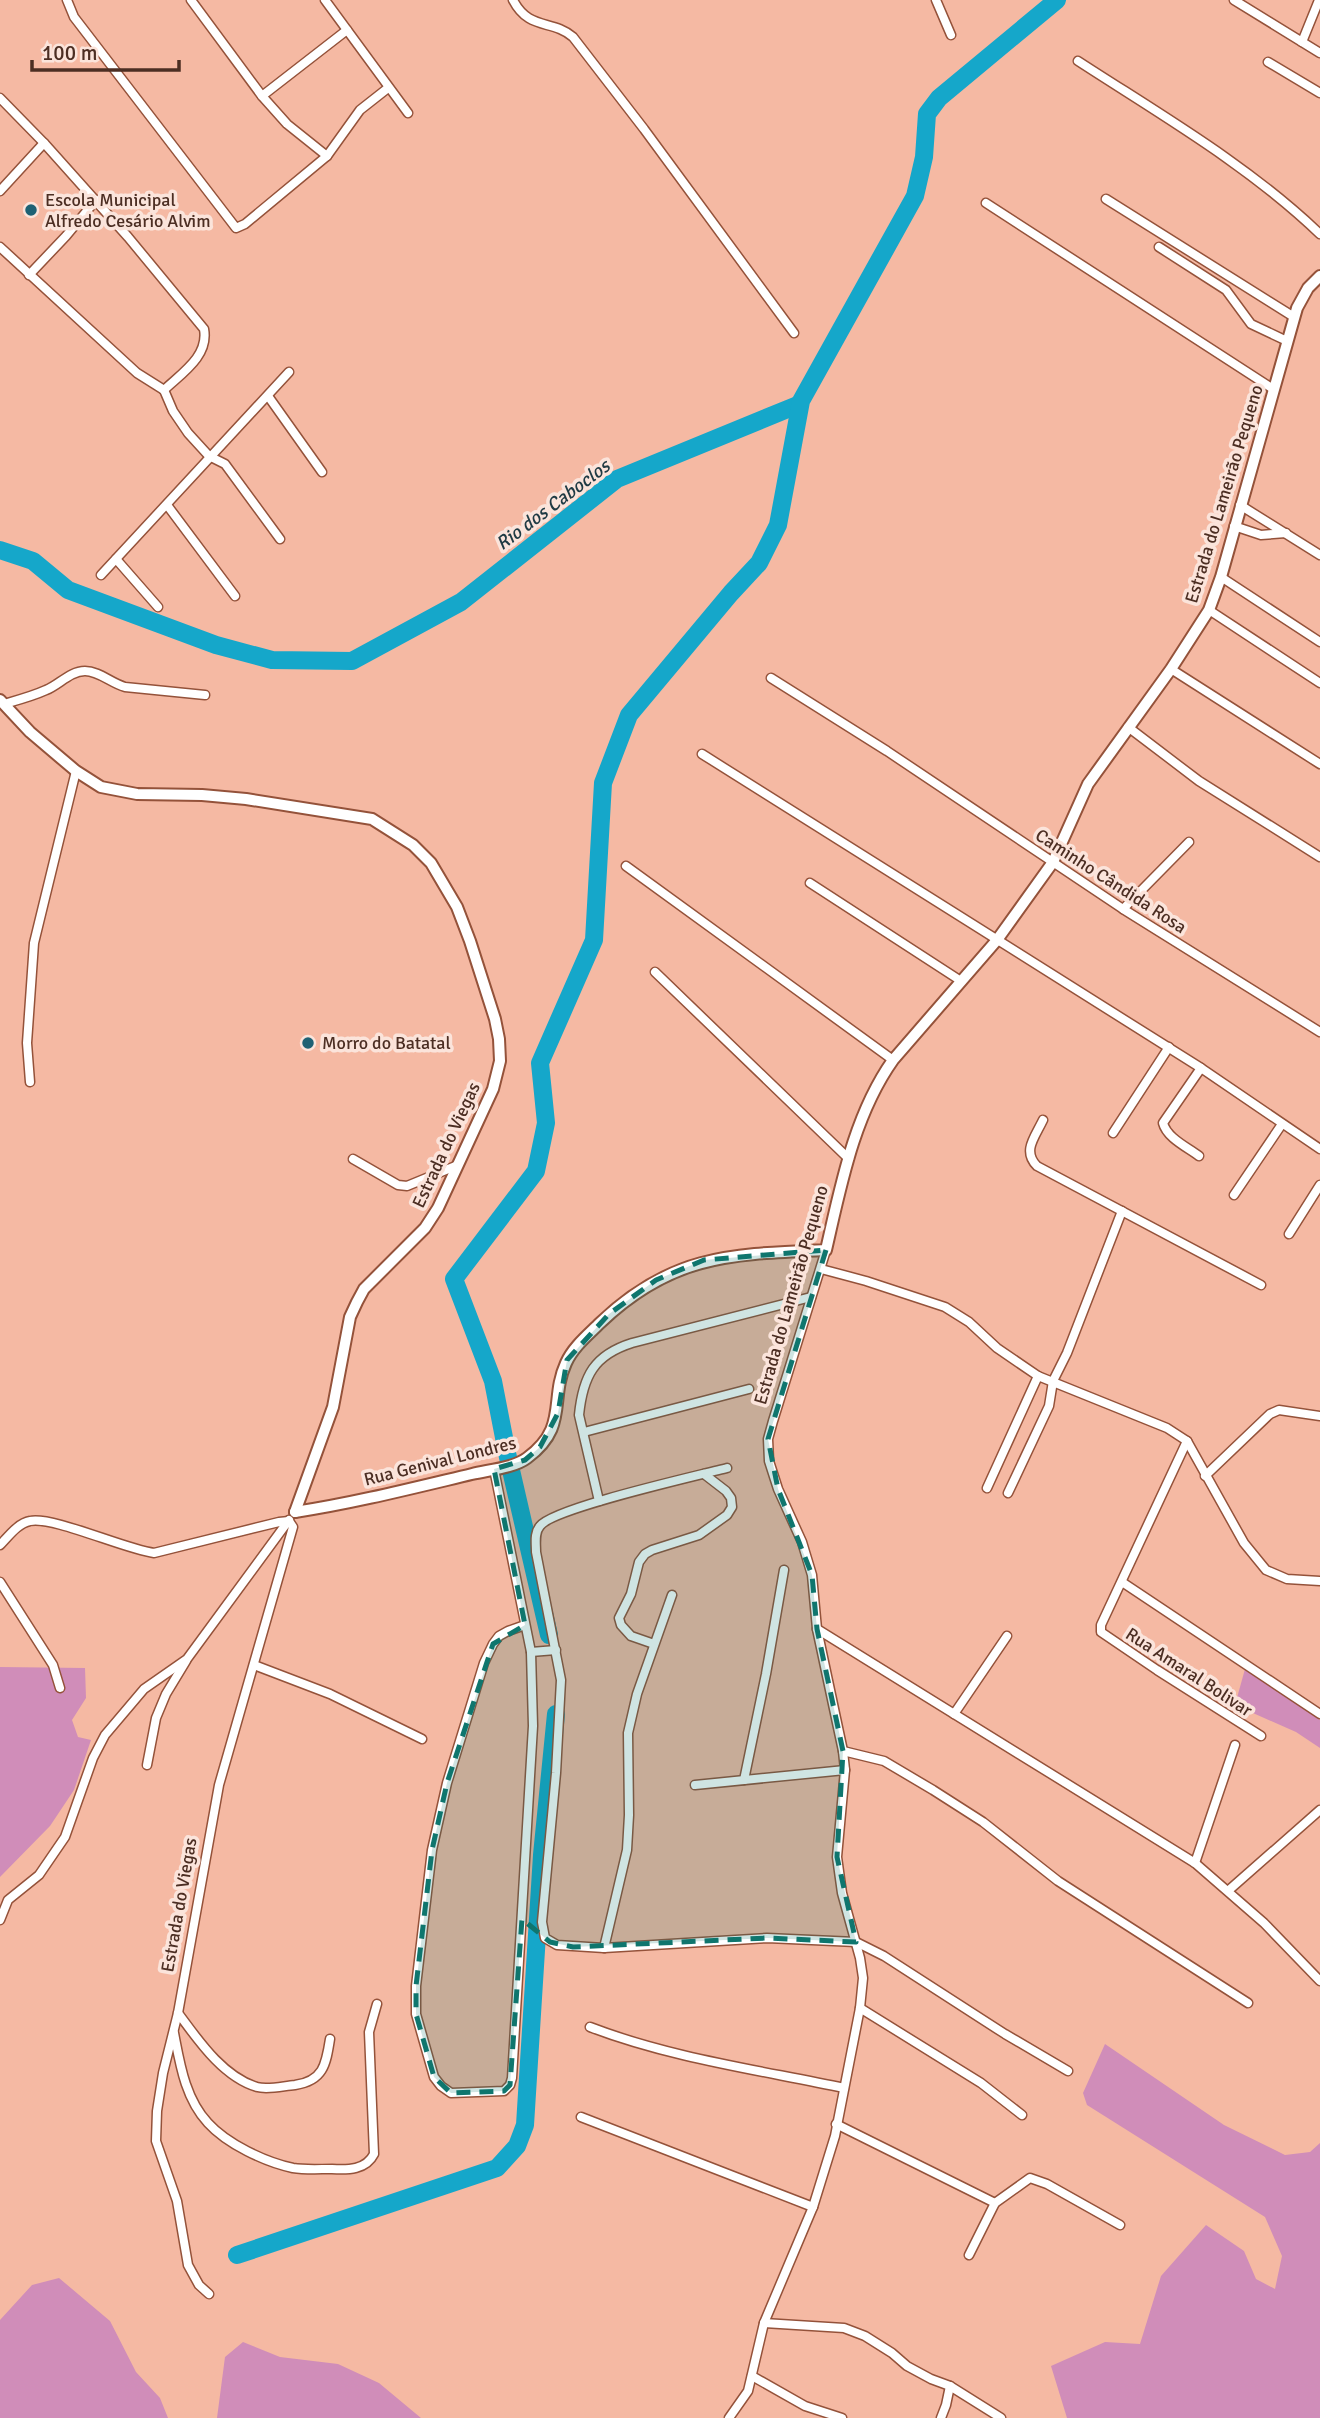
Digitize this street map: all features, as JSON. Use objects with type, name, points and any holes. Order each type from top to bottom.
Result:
[{"type":"street","points":[[67,0],[74,17],[234,226],[239,228],[327,156],[360,110],[388,88]]},
{"type":"street","points":[[191,0],[262,96],[287,124],[327,156]]},
{"type":"street","points":[[325,0],[408,113]]},
{"type":"street","points":[[513,0],[519,11],[528,19],[565,31],[573,37],[794,333]]},
{"type":"street","points":[[936,0],[951,35]]},
{"type":"street","points":[[1234,0],[1320,53]]},
{"type":"street","points":[[1302,42],[1319,0]]},
{"type":"street","points":[[262,96],[347,30]]},
{"type":"street","points":[[1078,61],[1235,163],[1320,234]]},
{"type":"street","points":[[1268,62],[1320,93]]},
{"type":"street","points":[[0,97],[142,252],[204,330],[206,339],[200,355],[164,390]]},
{"type":"street","points":[[0,191],[44,143]]},
{"type":"street","points":[[1106,199],[1294,317]]},
{"type":"street","points":[[29,275],[96,200]]},
{"type":"street","points":[[986,203],[1273,389]]},
{"type":"street","points":[[0,247],[137,373],[164,390],[173,411],[188,433],[209,456],[225,464],[280,539]]},
{"type":"street","points":[[1159,247],[1227,289],[1251,324],[1287,341]]},
{"type":"street","name":"Estrada do Lameirão Pequeno","points":[[729,2418],[741,2403],[752,2376],[764,2323],[813,2207],[844,2088],[860,2008],[863,1978],[842,1893],[837,1857],[845,1770],[817,1629],[812,1575],[802,1542],[778,1489],[769,1461],[768,1439],[783,1383],[821,1269],[866,1104],[893,1060],[997,940],[1053,862],[1088,784],[1171,669],[1209,610],[1221,577],[1294,317],[1308,288],[1320,276]]},
{"type":"street","points":[[101,575],[289,372]]},
{"type":"street","points":[[268,396],[322,472]]},
{"type":"street","points":[[167,505],[235,596]]},
{"type":"street","points":[[1240,505],[1320,555]]},
{"type":"street","points":[[1234,526],[1261,535],[1286,533]]},
{"type":"street","points":[[116,559],[158,607]]},
{"type":"street","points":[[1221,577],[1320,642]]},
{"type":"street","points":[[1209,610],[1320,683]]},
{"type":"street","points":[[1171,669],[1320,764]]},
{"type":"street","points":[[2,702],[44,691],[75,672],[86,670],[125,687],[205,695]]},
{"type":"street","name":"Caminho Cândida Rosa","points":[[771,678],[887,751],[1123,909],[1320,1032]]},
{"type":"street","name":"Estrada do Viegas","points":[[0,1920],[8,1900],[39,1875],[65,1837],[93,1758],[105,1735],[144,1689],[187,1659],[292,1516],[332,1407],[350,1317],[364,1289],[425,1228],[438,1208],[493,1088],[500,1061],[499,1039],[491,1006],[457,907],[431,863],[413,845],[372,819],[246,799],[137,794],[101,787],[76,771],[30,732],[2,702]]},
{"type":"street","points":[[1128,727],[1199,781],[1320,857]]},
{"type":"street","points":[[702,754],[1169,1047],[1320,1149]]},
{"type":"street","points":[[30,1082],[27,1043],[34,943],[76,771]]},
{"type":"street","points":[[1123,909],[1189,842]]},
{"type":"street","points":[[626,866],[893,1060]]},
{"type":"street","points":[[810,883],[961,981]]},
{"type":"street","points":[[655,972],[849,1159]]},
{"type":"street","points":[[1113,1133],[1169,1047]]},
{"type":"street","points":[[1199,1156],[1171,1136],[1163,1123],[1201,1068]]},
{"type":"street","points":[[1043,1120],[1029,1150],[1037,1166],[1261,1284]]},
{"type":"street","points":[[1234,1195],[1282,1124]]},
{"type":"street","points":[[353,1159],[398,1185],[407,1186],[458,1165]]},
{"type":"street","points":[[1289,1234],[1320,1185]]},
{"type":"street","points":[[1008,1493],[1049,1406],[1053,1381],[1067,1353],[1122,1211]]},
{"type":"street","name":"Rua Genival Londres","points":[[292,1516],[525,1460],[549,1435],[558,1413],[560,1377],[567,1360],[579,1343],[609,1314],[656,1280],[704,1260],[771,1252],[826,1250]]},
{"type":"street","points":[[821,1269],[945,1307],[969,1322],[997,1348],[1038,1376],[1167,1428],[1187,1441],[1244,1543],[1266,1570],[1287,1579],[1320,1581]]},
{"type":"street","points":[[599,1501],[579,1415],[592,1368],[601,1358],[613,1349],[811,1297]]},
{"type":"street","points":[[987,1488],[1038,1376]]},
{"type":"street","points":[[584,1432],[749,1389]]},
{"type":"street","points":[[1205,1476],[1270,1413],[1279,1410],[1320,1416]]},
{"type":"street","points":[[1187,1441],[1122,1582],[1320,1714]]},
{"type":"street","points":[[727,1468],[599,1501],[548,1520],[541,1524],[536,1535],[536,1552],[561,1680],[543,1933],[550,1942],[557,1945],[604,1948],[767,1938],[856,1942],[884,1956],[1068,2071]]},
{"type":"street","points":[[496,1469],[531,1652],[533,1740],[512,2078],[504,2091],[452,2092],[441,2086],[435,2077],[416,2014],[416,1986],[432,1850],[447,1783],[484,1662],[499,1636],[525,1625]]},
{"type":"street","points":[[654,1644],[631,1636],[621,1625],[619,1618],[631,1594],[639,1562],[645,1555],[652,1550],[699,1535],[727,1516],[732,1507],[731,1498],[704,1474]]},
{"type":"street","points":[[0,1545],[19,1526],[34,1520],[154,1553],[292,1516]]},
{"type":"street","name":"Estrada do Viegas","points":[[209,2294],[199,2285],[188,2265],[177,2201],[156,2141],[156,2129],[163,2073],[177,2014],[219,1785],[291,1536],[292,1516]]},
{"type":"street","points":[[744,1780],[784,1570]]},
{"type":"street","points":[[0,1582],[53,1665],[60,1688]]},
{"type":"street","name":"Rua Amaral Bolivar","points":[[1122,1582],[1101,1625],[1101,1632],[1146,1664],[1261,1736]]},
{"type":"street","points":[[604,1948],[627,1850],[628,1733],[637,1694],[672,1595]]},
{"type":"street","points":[[817,1629],[1195,1863],[1264,1923],[1320,1981]]},
{"type":"street","points":[[954,1714],[1007,1636]]},
{"type":"street","points":[[531,1652],[556,1650]]},
{"type":"street","points":[[147,1765],[156,1718],[166,1694],[187,1659]]},
{"type":"street","points":[[254,1665],[330,1694],[422,1739]]},
{"type":"street","points":[[1195,1863],[1235,1745]]},
{"type":"street","points":[[843,1751],[884,1761],[933,1790],[983,1822],[1058,1881],[1248,2004]]},
{"type":"street","points":[[695,1784],[845,1770]]},
{"type":"street","points":[[1229,1890],[1320,1810]]},
{"type":"street","points":[[173,2030],[185,2084],[206,2122],[228,2141],[293,2168],[345,2170],[366,2165],[374,2154],[369,2032],[377,2004]]},
{"type":"street","points":[[860,2008],[981,2083],[1022,2115]]},
{"type":"street","points":[[177,2014],[223,2066],[241,2080],[258,2088],[308,2083],[318,2076],[328,2052],[330,2039]]},
{"type":"street","points":[[590,2027],[622,2039],[673,2052],[844,2088]]},
{"type":"street","points":[[581,2117],[813,2207]]},
{"type":"street","points":[[836,2124],[995,2203]]},
{"type":"street","points":[[969,2255],[995,2203],[1024,2181],[1033,2178],[1120,2225]]},
{"type":"street","points":[[764,2323],[844,2328],[865,2336],[892,2353],[906,2366],[950,2386],[1001,2418]]},
{"type":"street","points":[[752,2376],[805,2406],[842,2418]]},
{"type":"street","points":[[941,2418],[947,2405],[950,2386]]},
{"type":"highlighted area","points":[[826,1250],[768,1439],[778,1489],[812,1575],[817,1629],[843,1751],[837,1857],[856,1942],[767,1938],[573,1947],[550,1942],[522,1919],[510,2085],[504,2091],[451,2093],[434,2077],[416,2014],[416,1986],[432,1850],[447,1783],[493,1644],[525,1625],[494,1469],[525,1460],[540,1447],[558,1413],[567,1360],[609,1314],[656,1280],[704,1260]]},
{"type":"shaded area","points":[[0,1667],[85,1668],[86,1698],[72,1720],[78,1737],[91,1740],[74,1790],[50,1826],[0,1877]]},
{"type":"shaded area","points":[[1245,1669],[1320,1720],[1320,1748],[1296,1732],[1235,1705]]},
{"type":"shaded area","points":[[1105,2044],[1224,2125],[1285,2155],[1310,2152],[1320,2143],[1320,2418],[1067,2418],[1051,2366],[1105,2342],[1140,2344],[1161,2276],[1206,2225],[1244,2251],[1256,2279],[1275,2289],[1282,2256],[1265,2217],[1087,2105],[1083,2093]]},
{"type":"shaded area","points":[[59,2278],[110,2321],[136,2372],[160,2398],[168,2418],[0,2418],[0,2320],[32,2285]]},
{"type":"shaded area","points":[[243,2342],[280,2357],[338,2364],[379,2383],[421,2418],[217,2418],[225,2357]]},
{"type":"waterway","points":[[549,1635],[493,1381],[454,1279],[536,1171],[546,1123],[540,1063],[594,940],[603,783],[629,715],[759,563],[778,525],[801,401],[915,196],[924,157],[927,114],[939,98],[1057,0]]},
{"type":"waterway","name":"Rio dos Caboclos","points":[[0,550],[33,561],[68,590],[216,645],[272,660],[352,661],[461,602],[617,479],[800,404]]},
{"type":"waterway","points":[[237,2255],[497,2168],[517,2146],[525,2125],[542,1855],[556,1714]]},
{"type":"place","name":"Escola Municipal Alfredo Cesário Alvim","points":[[31,210]]},
{"type":"place","name":"Morro do Batatal","points":[[308,1043]]}]
